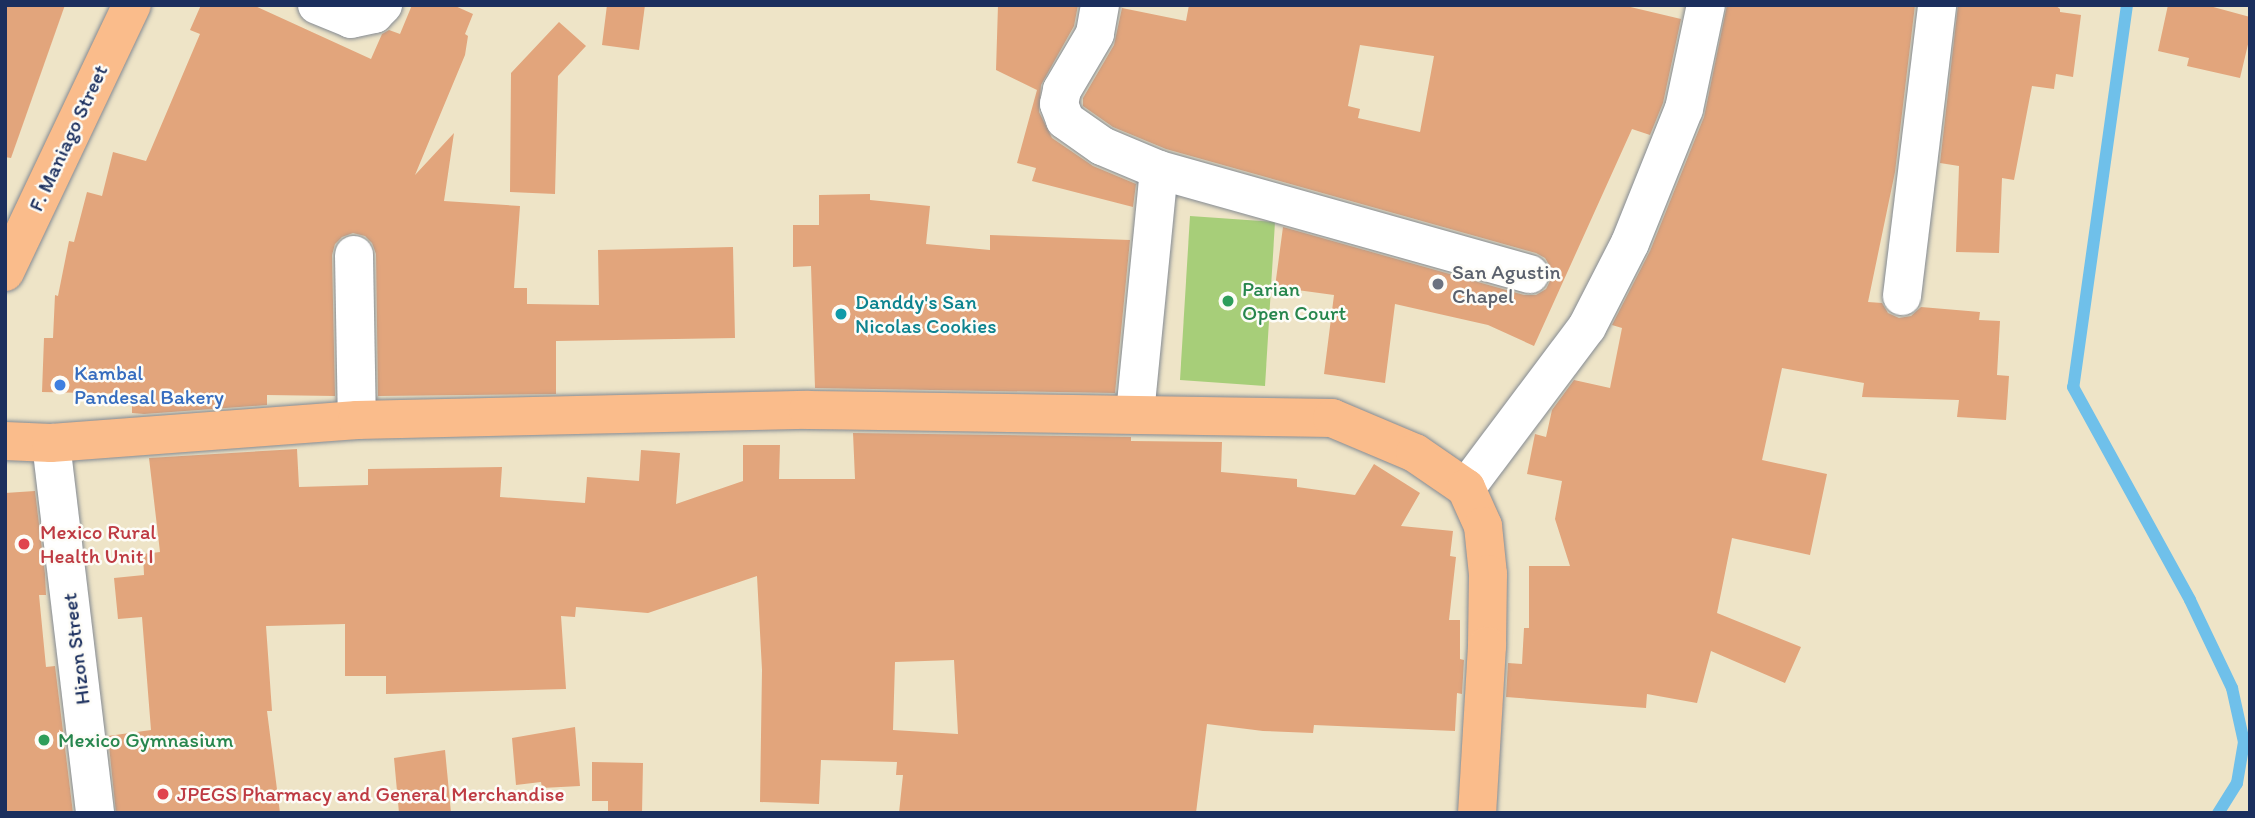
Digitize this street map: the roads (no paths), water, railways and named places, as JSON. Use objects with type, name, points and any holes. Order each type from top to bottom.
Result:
[{"type":"main road","name":"F. Maniago Street","points":[[5,272],[132,5]]},
{"type":"main road","points":[[5,441],[51,443],[357,420],[808,410],[1332,418],[1415,453],[1466,488],[1483,526],[1488,574],[1477,813]]},
{"type":"street","points":[[317,5],[351,19],[374,14],[383,5]]},
{"type":"street","points":[[1100,5],[1095,34],[1062,90],[1060,112],[1065,120],[1102,146],[1159,170],[1530,274]]},
{"type":"street","points":[[1466,488],[1587,327],[1630,243],[1684,109],[1706,5]]},
{"type":"street","points":[[1902,296],[1937,5]]},
{"type":"street","points":[[1135,415],[1159,170]]},
{"type":"street","points":[[354,255],[357,420]]},
{"type":"street","name":"Hizon Street","points":[[51,443],[96,813]]},
{"type":"waterway","points":[[2127,5],[2073,387],[2190,600],[2232,688],[2244,742],[2237,783],[2218,813]]},
{"type":"place","name":"San Agustin Chapel","points":[[1438,284]]},
{"type":"place","name":"Parian Open Court","points":[[1228,301]]},
{"type":"place","name":"Danddy's San Nicolas Cookies","points":[[841,314]]},
{"type":"place","name":"Kambal Pandesal Bakery","points":[[60,385]]},
{"type":"place","name":"Mexico Rural Health Unit I","points":[[24,544]]},
{"type":"place","name":"Mexico Gymnasium","points":[[44,740]]},
{"type":"place","name":"JPEGS Pharmacy and General Merchandise","points":[[163,794]]}]
